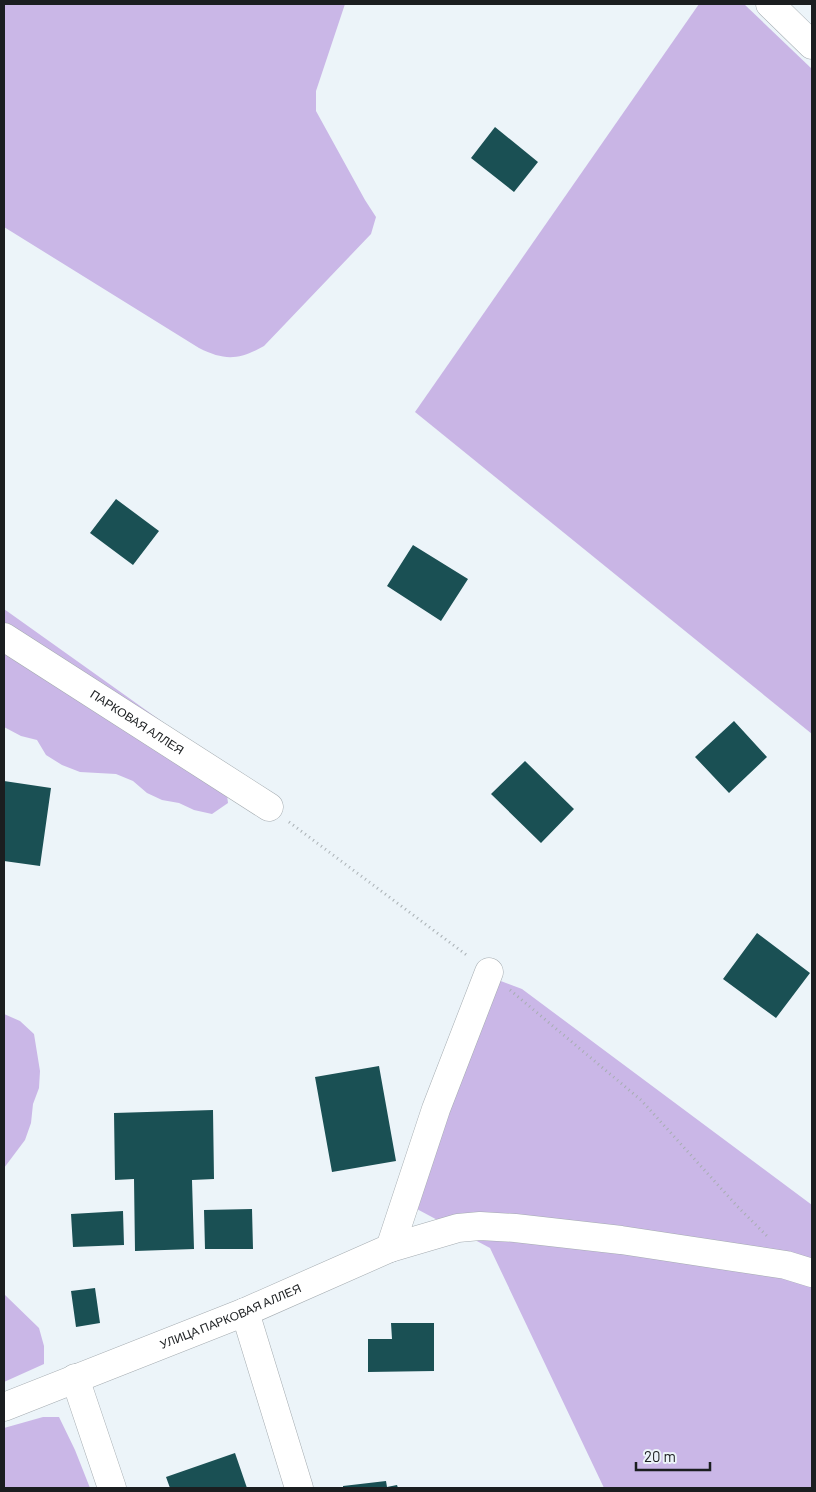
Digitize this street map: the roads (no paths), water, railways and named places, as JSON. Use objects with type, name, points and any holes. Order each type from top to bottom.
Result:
[{"type":"street","points":[[770,4],[812,45]]},
{"type":"street","name":"ПАРКОВАЯ АЛЛЕЯ","points":[[4,637],[269,806]]},
{"type":"street","points":[[390,1248],[436,1110],[489,972]]},
{"type":"street","name":"УЛИЦА ПАРКОВАЯ АЛЛЕЯ","points":[[4,1407],[245,1312],[390,1248],[458,1228],[480,1226],[515,1228],[621,1240],[786,1265],[812,1272]]},
{"type":"street","points":[[245,1312],[299,1488]]},
{"type":"street","points":[[75,1378],[112,1488]]}]
